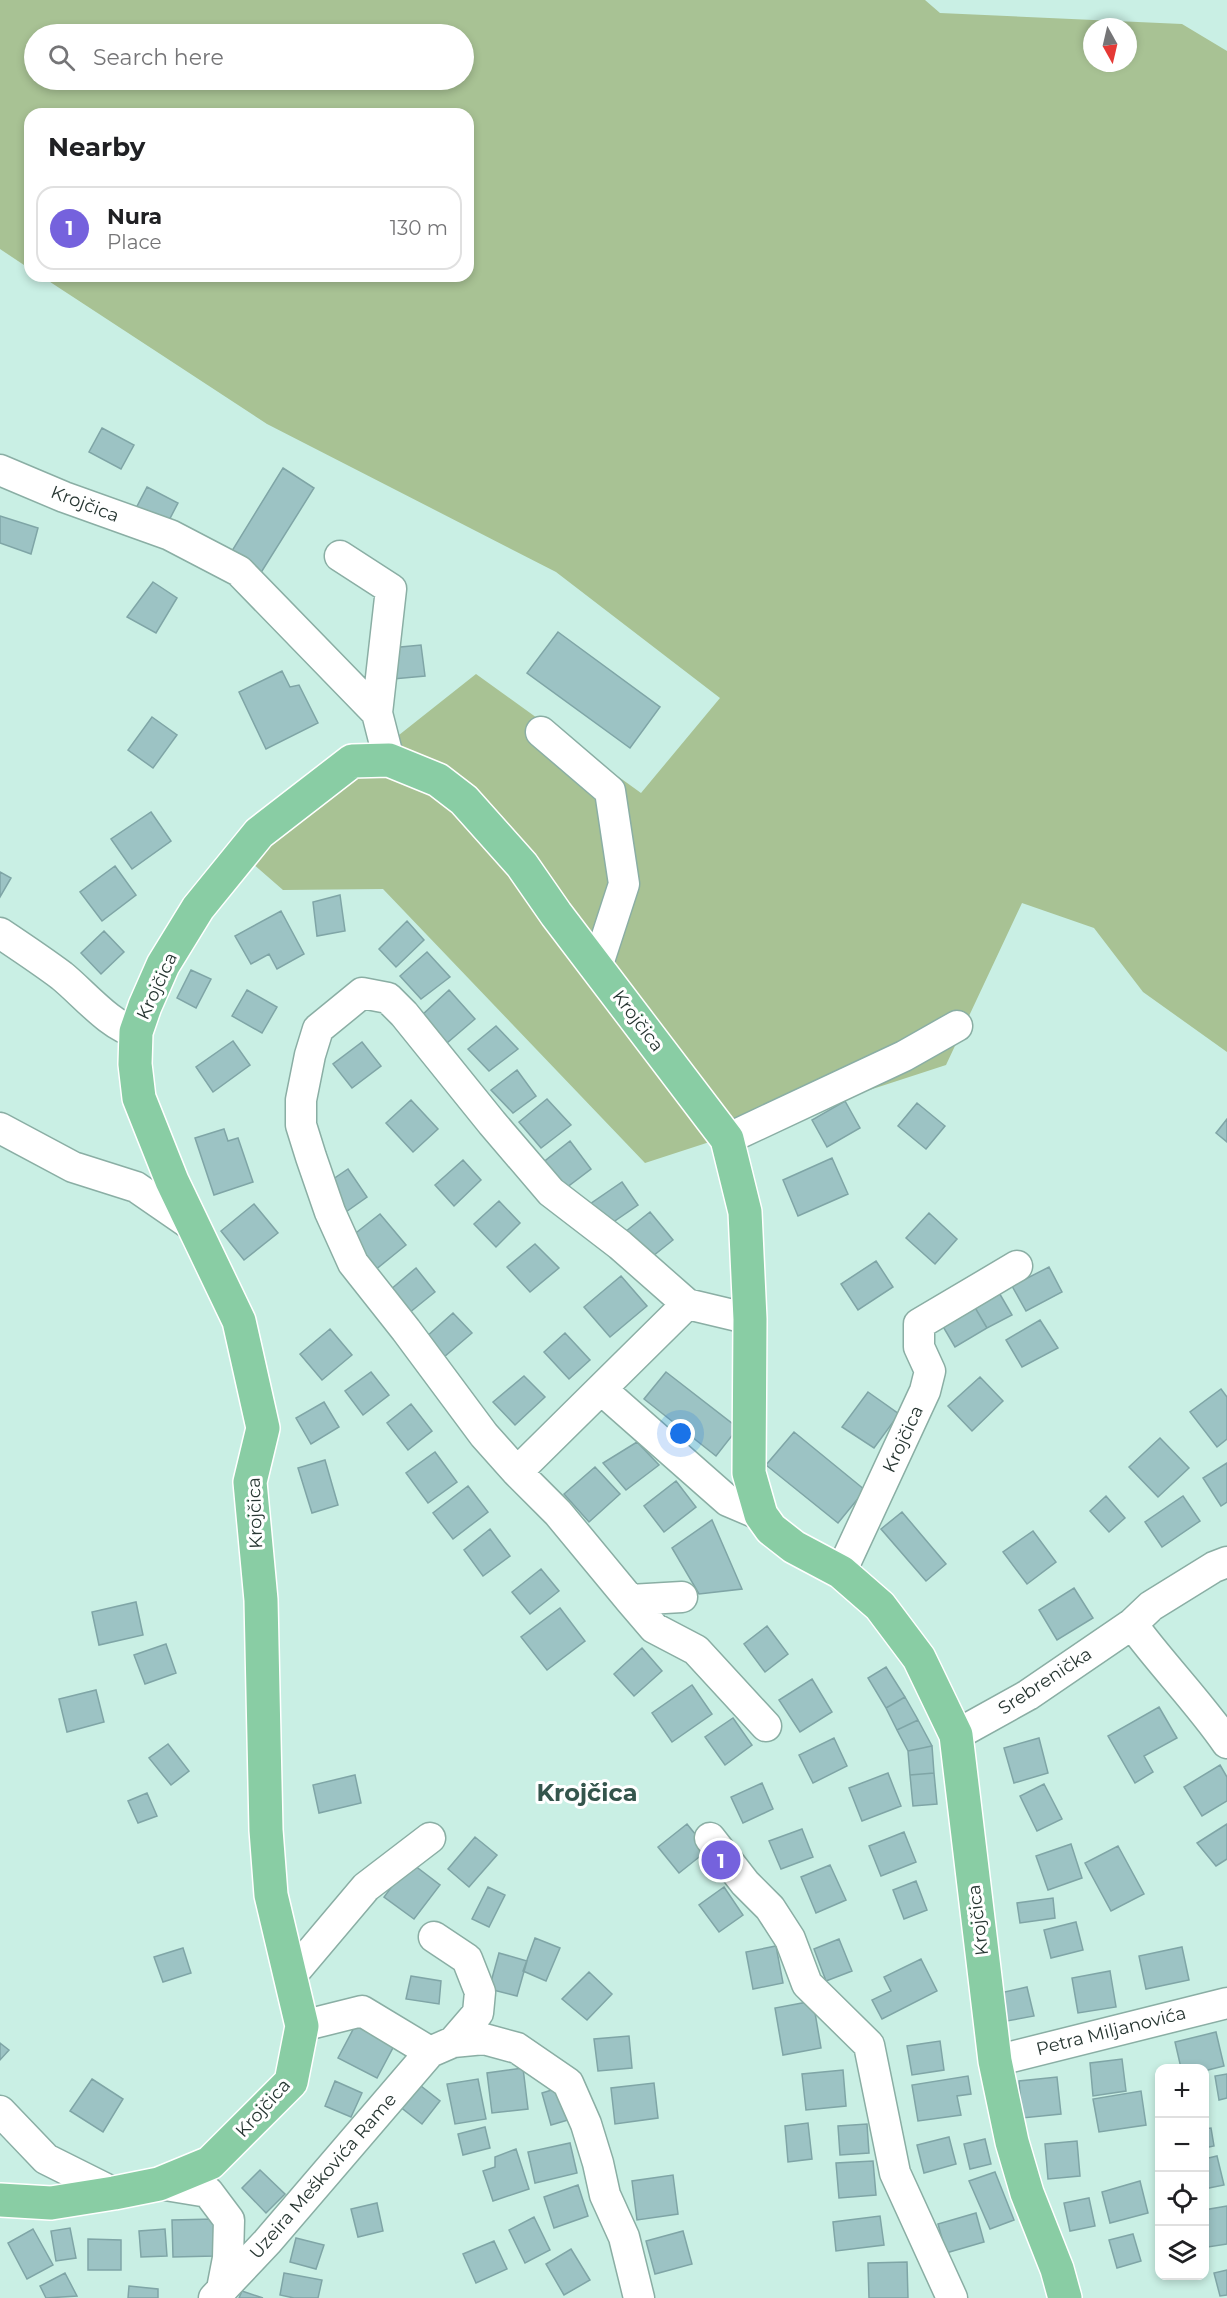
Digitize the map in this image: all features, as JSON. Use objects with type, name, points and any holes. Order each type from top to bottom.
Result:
[{"type":"main road","name":"Krojčica","points":[[0,2200],[51,2203],[159,2184],[210,2163],[291,2082],[302,2026],[270,1895],[266,1830],[261,1600],[250,1482],[263,1428],[239,1322],[172,1181],[139,1098],[135,1064],[136,1032],[163,965],[198,908],[260,833],[352,761],[389,760],[438,780],[464,800],[522,865],[727,1140],[745,1212],[750,1319],[749,1473],[761,1515],[771,1529],[794,1547],[841,1572],[880,1606],[919,1658],[956,1735],[995,2061],[1012,2142],[1065,2298]]},
{"type":"street","name":"Krojčica","points":[[0,470],[64,497],[171,535],[239,571],[377,713],[389,760]]},
{"type":"street","points":[[340,556],[391,589],[377,713]]},
{"type":"street","points":[[541,732],[610,791],[624,884],[597,967]]},
{"type":"street","points":[[0,933],[62,976],[114,1024],[124,1030],[136,1032]]},
{"type":"street","points":[[750,1319],[687,1304],[620,1245],[551,1192],[404,1014],[388,998],[362,993],[318,1029],[301,1100],[301,1125],[330,1212],[353,1263],[484,1435],[558,1513],[654,1628],[696,1650],[766,1726]]},
{"type":"street","points":[[727,1140],[904,1056],[957,1026]]},
{"type":"street","points":[[0,1128],[73,1167],[136,1186],[194,1227]]},
{"type":"street","name":"Krojčica","points":[[841,1572],[926,1390],[930,1371],[919,1347],[920,1324],[1017,1266]]},
{"type":"street","points":[[517,1472],[687,1304]]},
{"type":"street","points":[[602,1390],[728,1501],[761,1515]]},
{"type":"street","name":"Srebrenička","points":[[956,1735],[1028,1695],[1132,1624],[1168,1595],[1214,1567],[1227,1562]]},
{"type":"street","points":[[630,1600],[682,1597]]},
{"type":"street","points":[[1132,1624],[1156,1657],[1208,1716],[1227,1743]]},
{"type":"street","points":[[290,1977],[366,1887],[430,1838]]},
{"type":"street","points":[[710,1838],[746,1883],[770,1908],[790,1939],[807,1984],[869,2045],[895,2173],[952,2298]]},
{"type":"street","name":"Uzeira Meškovića Rame","points":[[218,2294],[442,2047],[478,2013],[480,1992],[467,1959],[434,1936]]},
{"type":"street","name":"Petra Miljanovića","points":[[995,2061],[1222,2005]]},
{"type":"street","points":[[302,2026],[362,2011],[442,2047],[484,2039],[517,2048],[568,2083],[586,2124],[605,2195],[624,2237],[639,2298]]},
{"type":"street","points":[[0,2111],[46,2159],[114,2193]]},
{"type":"street","points":[[159,2184],[207,2192],[229,2220],[228,2258],[218,2294]]},
{"type":"green space","points":[[0,0],[925,0],[940,13],[1083,20],[1083,72],[1137,72],[1137,22],[1182,24],[1227,51],[1227,1052],[1143,992],[1094,928],[1022,903],[946,1065],[645,1163],[383,889],[283,890],[245,857],[476,674],[641,793],[720,698],[556,572],[267,424],[50,282],[474,282],[474,108],[24,108],[24,265],[0,249]]},
{"type":"building","points":[[102,428],[134,445],[121,469],[89,452]]},
{"type":"building","points":[[283,468],[314,488],[257,579],[227,559]]},
{"type":"building","points":[[147,487],[178,503],[164,530],[133,514]]},
{"type":"building","points":[[0,516],[38,528],[31,554],[0,543]]},
{"type":"building","points":[[153,582],[177,598],[156,633],[127,617]]},
{"type":"building","points":[[558,632],[660,707],[630,748],[527,673]]},
{"type":"building","points":[[421,645],[425,676],[393,679],[390,648]]},
{"type":"building","points":[[282,671],[290,687],[299,685],[318,723],[266,749],[239,692]]},
{"type":"building","points":[[152,717],[177,735],[153,768],[128,750]]},
{"type":"building","points":[[151,812],[171,841],[132,869],[111,839]]},
{"type":"building","points":[[115,866],[136,895],[102,921],[80,892]]},
{"type":"building","points":[[0,872],[11,878],[0,897]]},
{"type":"building","points":[[340,895],[345,931],[317,936],[313,902]]},
{"type":"building","points":[[281,911],[304,954],[277,969],[269,954],[251,964],[235,936]]},
{"type":"building","points":[[407,921],[424,940],[396,967],[379,949]]},
{"type":"building","points":[[104,931],[124,952],[101,974],[81,953]]},
{"type":"building","points":[[427,952],[450,977],[421,999],[400,976]]},
{"type":"building","points":[[191,970],[211,979],[196,1008],[177,998]]},
{"type":"building","points":[[247,990],[277,1007],[262,1033],[232,1016]]},
{"type":"building","points":[[449,990],[475,1019],[447,1043],[437,1032],[408,1028]]},
{"type":"building","points":[[496,1026],[518,1049],[489,1071],[468,1049]]},
{"type":"building","points":[[233,1041],[250,1065],[213,1092],[196,1067]]},
{"type":"building","points":[[362,1042],[381,1066],[352,1088],[333,1064]]},
{"type":"building","points":[[517,1070],[536,1096],[513,1113],[491,1090]]},
{"type":"building","points":[[547,1099],[571,1125],[541,1148],[519,1122]]},
{"type":"building","points":[[411,1100],[438,1129],[413,1152],[386,1123]]},
{"type":"building","points":[[845,1101],[860,1128],[827,1147],[812,1120]]},
{"type":"building","points":[[917,1103],[945,1126],[926,1149],[898,1126]]},
{"type":"building","points":[[1227,1119],[1227,1142],[1216,1133]]},
{"type":"building","points":[[224,1129],[228,1141],[238,1138],[253,1182],[214,1195],[195,1138]]},
{"type":"building","points":[[570,1141],[591,1169],[562,1191],[541,1164]]},
{"type":"building","points":[[832,1158],[848,1194],[798,1216],[783,1180]]},
{"type":"building","points":[[463,1160],[481,1180],[454,1206],[435,1185]]},
{"type":"building","points":[[348,1169],[367,1197],[343,1214],[323,1186]]},
{"type":"building","points":[[622,1182],[638,1205],[606,1227],[590,1204]]},
{"type":"building","points":[[499,1201],[520,1223],[496,1247],[474,1224]]},
{"type":"building","points":[[254,1204],[278,1233],[244,1260],[221,1231]]},
{"type":"building","points":[[650,1212],[673,1240],[643,1264],[620,1236]]},
{"type":"building","points":[[929,1213],[957,1239],[935,1264],[906,1238]]},
{"type":"building","points":[[380,1214],[406,1245],[369,1275],[343,1243]]},
{"type":"building","points":[[535,1244],[559,1268],[530,1292],[507,1267]]},
{"type":"building","points":[[876,1261],[893,1287],[858,1310],[841,1284]]},
{"type":"building","points":[[1049,1267],[1062,1292],[1026,1311],[1012,1286]]},
{"type":"building","points":[[416,1268],[435,1292],[409,1313],[390,1290]]},
{"type":"building","points":[[621,1276],[647,1306],[610,1337],[584,1307]]},
{"type":"building","points":[[994,1284],[1012,1315],[987,1328],[970,1299]]},
{"type":"building","points":[[970,1299],[987,1328],[955,1347],[938,1318]]},
{"type":"building","points":[[453,1313],[472,1333],[444,1357],[425,1338]]},
{"type":"building","points":[[1040,1320],[1058,1348],[1022,1367],[1006,1340]]},
{"type":"building","points":[[330,1329],[352,1355],[322,1380],[300,1354]]},
{"type":"building","points":[[565,1333],[590,1360],[569,1379],[544,1352]]},
{"type":"building","points":[[371,1372],[389,1395],[363,1415],[345,1391]]},
{"type":"building","points":[[666,1372],[738,1428],[716,1456],[644,1399]]},
{"type":"building","points":[[524,1376],[545,1397],[515,1425],[493,1402]]},
{"type":"building","points":[[980,1377],[1003,1401],[972,1431],[948,1406]]},
{"type":"building","points":[[1221,1389],[1227,1397],[1227,1439],[1217,1447],[1190,1412]]},
{"type":"building","points":[[868,1392],[899,1414],[874,1448],[842,1427]]},
{"type":"building","points":[[324,1402],[339,1427],[311,1444],[296,1418]]},
{"type":"building","points":[[411,1404],[432,1431],[408,1450],[387,1423]]},
{"type":"building","points":[[794,1432],[865,1490],[838,1523],[766,1465]]},
{"type":"building","points":[[1160,1438],[1189,1468],[1158,1497],[1129,1467]]},
{"type":"building","points":[[637,1442],[659,1465],[626,1490],[603,1463]]},
{"type":"building","points":[[435,1452],[457,1482],[428,1503],[406,1473]]},
{"type":"building","points":[[325,1460],[338,1505],[312,1513],[298,1468]]},
{"type":"building","points":[[1227,1463],[1227,1502],[1221,1506],[1203,1478]]},
{"type":"building","points":[[595,1467],[620,1494],[589,1522],[564,1494]]},
{"type":"building","points":[[676,1481],[696,1507],[664,1532],[644,1506]]},
{"type":"building","points":[[468,1486],[488,1512],[453,1539],[433,1513]]},
{"type":"building","points":[[1106,1496],[1125,1518],[1109,1532],[1090,1511]]},
{"type":"building","points":[[1183,1496],[1200,1521],[1162,1547],[1145,1522]]},
{"type":"building","points":[[902,1512],[946,1564],[926,1581],[881,1529]]},
{"type":"building","points":[[712,1520],[742,1589],[699,1594],[672,1548]]},
{"type":"building","points":[[490,1529],[510,1556],[483,1576],[464,1550]]},
{"type":"building","points":[[1033,1531],[1056,1562],[1027,1584],[1003,1552]]},
{"type":"building","points":[[541,1569],[559,1591],[530,1614],[512,1592]]},
{"type":"building","points":[[1074,1588],[1093,1618],[1057,1640],[1039,1610]]},
{"type":"building","points":[[136,1602],[143,1635],[99,1645],[92,1612]]},
{"type":"building","points":[[560,1608],[585,1641],[547,1670],[521,1637]]},
{"type":"building","points":[[767,1626],[788,1654],[765,1672],[744,1644]]},
{"type":"building","points":[[166,1644],[176,1673],[145,1684],[134,1655]]},
{"type":"building","points":[[642,1648],[662,1671],[634,1696],[614,1674]]},
{"type":"building","points":[[886,1667],[905,1697],[886,1708],[868,1678]]},
{"type":"building","points":[[812,1679],[832,1712],[800,1732],[779,1700]]},
{"type":"building","points":[[692,1685],[712,1714],[672,1742],[652,1713]]},
{"type":"building","points":[[96,1690],[104,1722],[67,1732],[59,1699]]},
{"type":"building","points":[[905,1697],[918,1720],[897,1730],[886,1708]]},
{"type":"building","points":[[1159,1707],[1177,1738],[1144,1756],[1153,1772],[1135,1783],[1108,1736]]},
{"type":"building","points":[[733,1718],[752,1745],[725,1765],[705,1737]]},
{"type":"building","points":[[918,1720],[932,1746],[908,1751],[897,1730]]},
{"type":"building","points":[[834,1738],[847,1766],[813,1783],[799,1755]]},
{"type":"building","points":[[1039,1738],[1048,1773],[1014,1783],[1004,1748]]},
{"type":"building","points":[[168,1744],[189,1771],[171,1785],[149,1758]]},
{"type":"building","points":[[932,1746],[934,1773],[910,1775],[908,1751]]},
{"type":"building","points":[[1220,1765],[1227,1777],[1227,1801],[1202,1816],[1184,1787]]},
{"type":"building","points":[[888,1773],[901,1806],[862,1821],[849,1788]]},
{"type":"building","points":[[934,1773],[937,1804],[913,1806],[910,1775]]},
{"type":"building","points":[[355,1775],[361,1803],[319,1813],[313,1785]]},
{"type":"building","points":[[762,1783],[773,1809],[743,1823],[731,1797]]},
{"type":"building","points":[[1044,1784],[1062,1819],[1037,1831],[1020,1796]]},
{"type":"building","points":[[147,1793],[157,1816],[138,1823],[128,1801]]},
{"type":"building","points":[[687,1824],[708,1850],[679,1873],[658,1847]]},
{"type":"building","points":[[1227,1824],[1227,1859],[1216,1866],[1197,1843]]},
{"type":"building","points":[[802,1829],[813,1857],[781,1869],[769,1841]]},
{"type":"building","points":[[904,1832],[916,1862],[881,1876],[869,1846]]},
{"type":"building","points":[[475,1837],[497,1855],[469,1887],[448,1869]]},
{"type":"building","points":[[1071,1844],[1082,1878],[1048,1890],[1036,1856]]},
{"type":"building","points":[[1118,1846],[1144,1894],[1111,1911],[1085,1863]]},
{"type":"building","points":[[410,1862],[440,1885],[414,1919],[384,1897]]},
{"type":"building","points":[[830,1865],[846,1900],[816,1913],[801,1877]]},
{"type":"building","points":[[916,1881],[927,1910],[904,1919],[893,1890]]},
{"type":"building","points":[[488,1887],[505,1895],[489,1927],[472,1919]]},
{"type":"building","points":[[724,1887],[743,1915],[719,1932],[699,1905]]},
{"type":"building","points":[[1053,1898],[1055,1918],[1020,1923],[1017,1903]]},
{"type":"building","points":[[1076,1922],[1083,1950],[1051,1958],[1044,1930]]},
{"type":"building","points":[[535,1938],[560,1948],[546,1981],[523,1971]]},
{"type":"building","points":[[839,1939],[852,1971],[826,1981],[814,1949]]},
{"type":"building","points":[[776,1946],[783,1983],[753,1989],[746,1952]]},
{"type":"building","points":[[1182,1947],[1189,1980],[1146,1989],[1139,1956]]},
{"type":"building","points":[[183,1948],[191,1973],[163,1982],[154,1957]]},
{"type":"building","points":[[499,1953],[527,1961],[517,1996],[489,1989]]},
{"type":"building","points":[[921,1959],[937,1991],[882,2019],[872,2000],[891,1991],[884,1977]]},
{"type":"building","points":[[1110,1971],[1116,2007],[1078,2013],[1072,1978]]},
{"type":"building","points":[[589,1972],[612,1994],[587,2020],[562,1999]]},
{"type":"building","points":[[411,1976],[441,1981],[439,2004],[406,1999]]},
{"type":"building","points":[[1027,1987],[1034,2016],[1007,2021],[1000,1993]]},
{"type":"building","points":[[813,2001],[821,2048],[783,2055],[775,2008]]},
{"type":"building","points":[[357,2022],[396,2042],[377,2078],[338,2058]]},
{"type":"building","points":[[1216,2032],[1224,2066],[1209,2070],[1209,2064],[1180,2064],[1175,2042]]},
{"type":"building","points":[[629,2036],[632,2068],[598,2071],[594,2039]]},
{"type":"building","points":[[940,2041],[944,2070],[912,2075],[907,2046]]},
{"type":"building","points":[[0,2043],[9,2050],[0,2060]]},
{"type":"building","points":[[1122,2059],[1126,2091],[1093,2096],[1090,2063]]},
{"type":"building","points":[[523,2068],[528,2109],[492,2113],[487,2073]]},
{"type":"building","points":[[843,2070],[846,2106],[806,2110],[802,2074]]},
{"type":"building","points":[[1227,2074],[1227,2098],[1219,2100],[1215,2076]]},
{"type":"building","points":[[968,2076],[971,2094],[957,2096],[961,2115],[918,2121],[912,2085]]},
{"type":"building","points":[[1057,2077],[1061,2114],[1022,2118],[1019,2081]]},
{"type":"building","points":[[92,2079],[123,2099],[103,2132],[70,2111]]},
{"type":"building","points":[[412,2079],[440,2101],[422,2124],[394,2102]]},
{"type":"building","points":[[478,2079],[486,2119],[455,2124],[447,2084]]},
{"type":"building","points":[[335,2081],[362,2093],[351,2117],[325,2106]]},
{"type":"building","points":[[654,2083],[658,2118],[615,2124],[611,2088]]},
{"type":"building","points":[[558,2088],[568,2120],[551,2125],[542,2093]]},
{"type":"building","points":[[1141,2091],[1146,2125],[1099,2132],[1093,2099]]},
{"type":"building","points":[[808,2123],[812,2159],[788,2162],[785,2126]]},
{"type":"building","points":[[867,2124],[869,2153],[840,2155],[838,2126]]},
{"type":"building","points":[[485,2127],[490,2148],[463,2155],[458,2134]]},
{"type":"building","points":[[1209,2128],[1211,2128],[1214,2146],[1209,2147]]},
{"type":"building","points":[[949,2137],[956,2164],[924,2173],[917,2145]]},
{"type":"building","points":[[985,2139],[991,2164],[970,2169],[964,2144]]},
{"type":"building","points":[[1077,2141],[1080,2176],[1048,2179],[1045,2144]]},
{"type":"building","points":[[570,2143],[577,2173],[535,2183],[528,2152]]},
{"type":"building","points":[[516,2149],[529,2189],[493,2201],[483,2171],[495,2167],[495,2157]]},
{"type":"building","points":[[1217,2156],[1224,2185],[1209,2188],[1209,2158]]},
{"type":"building","points":[[873,2161],[876,2195],[839,2198],[836,2163]]},
{"type":"building","points":[[260,2170],[285,2194],[266,2213],[242,2188]]},
{"type":"building","points":[[995,2172],[1014,2220],[990,2229],[969,2181]]},
{"type":"building","points":[[673,2175],[678,2214],[637,2220],[632,2181]]},
{"type":"building","points":[[1140,2181],[1148,2213],[1110,2223],[1102,2192]]},
{"type":"building","points":[[578,2185],[588,2216],[554,2228],[544,2197]]},
{"type":"building","points":[[1089,2198],[1095,2226],[1070,2231],[1064,2203]]},
{"type":"building","points":[[377,2203],[383,2231],[358,2237],[351,2209]]},
{"type":"building","points":[[1227,2206],[1227,2244],[1209,2247],[1209,2209]]},
{"type":"building","points":[[976,2213],[984,2242],[946,2253],[938,2224]]},
{"type":"building","points":[[880,2216],[884,2245],[836,2251],[833,2222]]},
{"type":"building","points":[[534,2217],[550,2250],[525,2263],[509,2230]]},
{"type":"building","points":[[214,2219],[215,2256],[173,2257],[172,2220]]},
{"type":"building","points":[[70,2228],[76,2258],[56,2261],[51,2231]]},
{"type":"building","points":[[33,2229],[53,2265],[27,2279],[8,2243]]},
{"type":"building","points":[[165,2229],[167,2256],[141,2257],[139,2231]]},
{"type":"building","points":[[683,2231],[692,2264],[655,2274],[646,2241]]},
{"type":"building","points":[[1133,2234],[1141,2261],[1117,2268],[1109,2240]]},
{"type":"building","points":[[296,2238],[324,2245],[316,2269],[290,2262]]},
{"type":"building","points":[[88,2239],[121,2240],[121,2270],[88,2270]]},
{"type":"building","points":[[494,2241],[507,2269],[476,2283],[463,2254]]},
{"type":"building","points":[[571,2249],[590,2280],[564,2295],[546,2264]]},
{"type":"building","points":[[907,2262],[908,2298],[869,2298],[868,2263]]},
{"type":"building","points":[[1227,2270],[1227,2295],[1220,2296],[1214,2273]]},
{"type":"building","points":[[65,2273],[77,2296],[46,2298],[40,2286]]},
{"type":"building","points":[[284,2273],[322,2280],[318,2298],[294,2298],[280,2295]]},
{"type":"building","points":[[129,2286],[158,2289],[158,2298],[128,2298]]},
{"type":"building","points":[[242,2291],[263,2298],[239,2298]]},
{"type":"place","name":"Nura","points":[[721,1860]]},
{"type":"district","name":"Krojčica","points":[[587,1792]]}]
